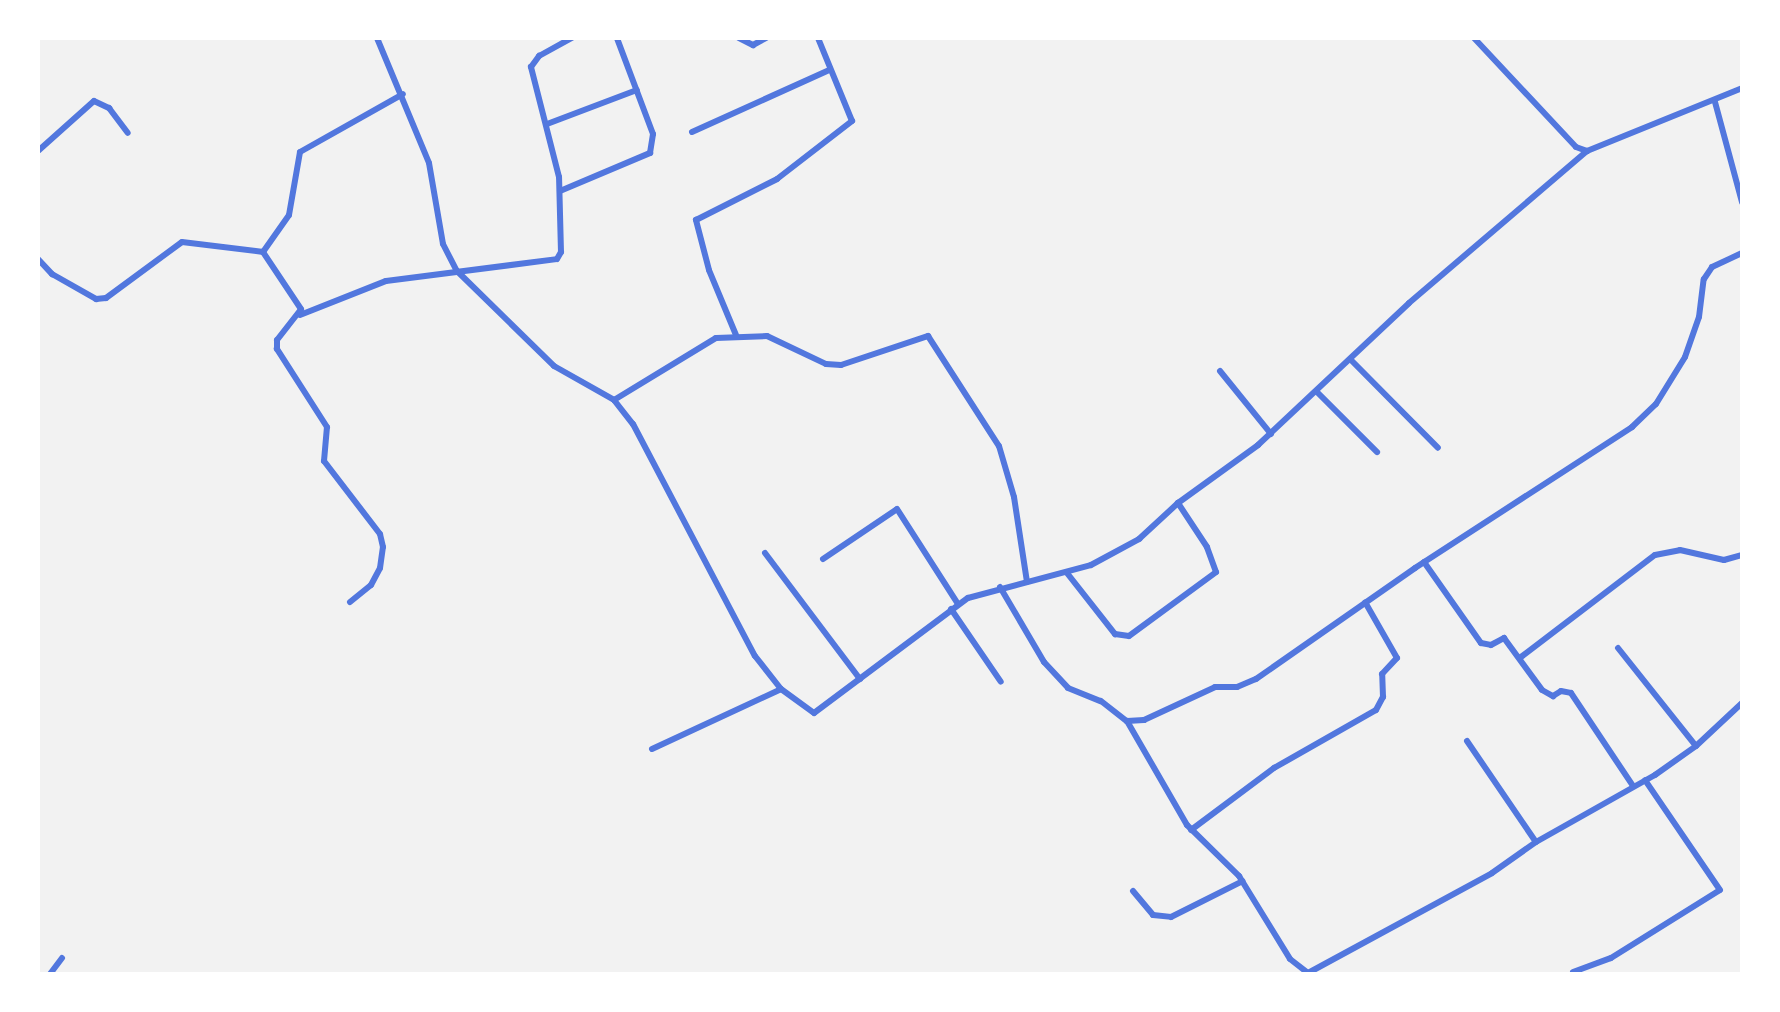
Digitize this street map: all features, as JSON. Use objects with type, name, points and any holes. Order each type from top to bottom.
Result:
[{"type":"street","points":[[377,38],[429,163],[443,244],[457,271],[554,366],[614,400],[633,424],[755,656],[781,689],[814,713],[958,604],[1000,587],[1067,573],[1139,539],[1178,503],[1271,434],[1352,361],[1409,303],[1587,151],[1715,102],[1741,88]]},
{"type":"street","points":[[350,602],[371,586],[380,568],[383,547],[380,534],[324,460],[327,428],[277,349],[277,340],[300,315],[386,281],[557,259],[560,191],[547,124],[531,67],[539,56],[572,38]]},
{"type":"street","points":[[560,191],[650,153],[653,134],[617,38]]},
{"type":"street","points":[[739,38],[753,45],[766,38]]},
{"type":"street","points":[[736,335],[709,270],[696,220],[777,179],[848,125],[852,114],[829,70],[818,38]]},
{"type":"street","points":[[1474,38],[1576,147],[1587,151]]},
{"type":"street","points":[[692,132],[829,70]]},
{"type":"street","points":[[547,124],[637,90]]},
{"type":"street","points":[[262,252],[289,215],[300,152],[402,94]]},
{"type":"street","points":[[38,151],[94,101],[109,108],[128,133]]},
{"type":"street","points":[[1715,102],[1741,202]]},
{"type":"street","points":[[38,259],[52,274],[96,299],[106,298],[182,242],[262,252]]},
{"type":"street","points":[[262,252],[300,315]]},
{"type":"street","points":[[1127,721],[1144,719],[1215,687],[1237,687],[1256,679],[1423,562],[1632,427],[1656,404],[1685,357],[1699,317],[1704,279],[1712,267],[1741,253]]},
{"type":"street","points":[[614,400],[702,344],[736,335],[779,339],[826,364],[841,365],[928,335],[999,446],[1014,497],[1027,582]]},
{"type":"street","points":[[1352,361],[1438,448]]},
{"type":"street","points":[[1220,371],[1271,434]]},
{"type":"street","points":[[1317,393],[1377,452]]},
{"type":"street","points":[[1067,573],[1115,634],[1129,636],[1216,572],[1207,547],[1178,503]]},
{"type":"street","points":[[823,559],[897,509],[958,604]]},
{"type":"street","points":[[1521,657],[1655,555],[1680,550],[1724,560],[1741,555]]},
{"type":"street","points":[[765,553],[860,679]]},
{"type":"street","points":[[1423,562],[1481,643],[1491,645],[1504,638],[1521,657],[1542,690],[1553,696],[1561,691],[1571,693],[1633,786]]},
{"type":"street","points":[[1000,587],[1044,662],[1068,688],[1101,701],[1127,721],[1191,830],[1243,881],[1290,959],[1308,973],[1480,880],[1536,842],[1644,780],[1696,746],[1741,703]]},
{"type":"street","points":[[1191,830],[1274,768],[1376,710],[1384,698],[1382,674],[1397,657],[1365,602]]},
{"type":"street","points":[[951,609],[1001,682]]},
{"type":"street","points":[[1618,648],[1696,746]]},
{"type":"street","points":[[652,748],[781,689]]},
{"type":"street","points":[[1467,741],[1536,842]]},
{"type":"street","points":[[1573,972],[1611,958],[1720,890],[1644,780]]},
{"type":"street","points":[[1133,891],[1153,915],[1171,917],[1243,881]]},
{"type":"street","points":[[50,974],[62,958]]}]
